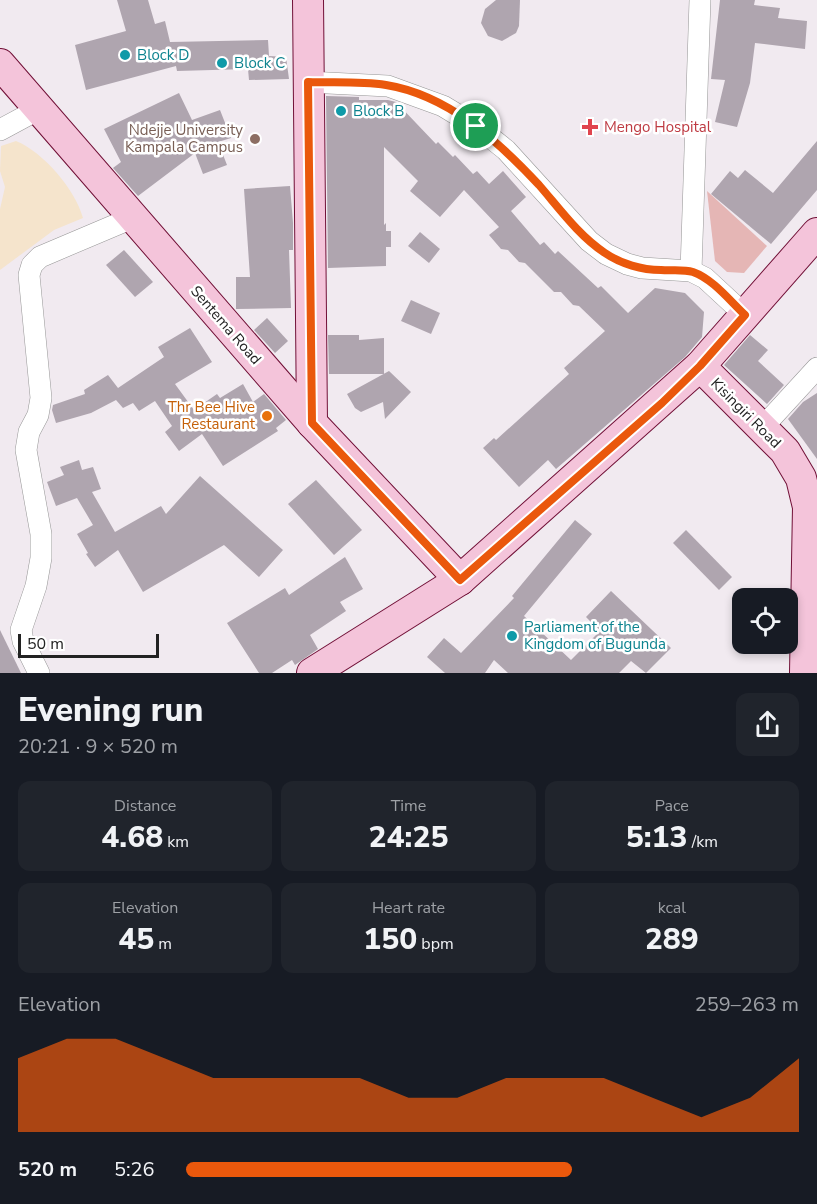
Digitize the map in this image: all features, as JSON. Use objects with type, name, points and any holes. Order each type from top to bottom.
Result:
[{"type":"main road","points":[[308,0],[312,423]]},
{"type":"main road","name":"Sentema Road","points":[[0,64],[312,423],[460,580]]},
{"type":"main road","points":[[312,673],[460,580],[700,366],[817,233]]},
{"type":"main road","name":"Kisingiri Road","points":[[700,366],[785,451],[801,478],[808,507],[805,673]]},
{"type":"street","points":[[691,271],[700,0]]},
{"type":"street","points":[[308,82],[388,86],[406,90],[443,106],[476,126],[507,150],[590,241],[606,254],[642,268],[691,271],[705,278],[745,315]]},
{"type":"street","points":[[0,130],[39,109]]},
{"type":"street","points":[[39,673],[23,641],[21,630],[36,586],[41,558],[41,534],[26,450],[29,432],[38,415],[41,398],[29,275],[32,264],[40,257],[132,218]]},
{"type":"street","points":[[762,428],[817,368]]},
{"type":"shaded area","points":[[16,141],[37,154],[57,173],[73,195],[83,218],[54,230],[0,270],[0,209],[5,187],[0,171],[1,146]]},
{"type":"shaded area","points":[[707,191],[767,246],[744,273],[727,272],[715,261]]},
{"type":"building","points":[[117,0],[148,0],[155,24],[165,21],[170,42],[268,40],[269,56],[286,57],[289,79],[249,80],[248,69],[177,71],[176,66],[86,90],[75,45],[126,31]]},
{"type":"building","points":[[496,0],[520,0],[519,26],[516,33],[502,41],[488,36],[481,23],[485,9]]},
{"type":"building","points":[[720,0],[755,0],[754,5],[780,8],[778,18],[807,21],[805,49],[755,43],[750,83],[737,127],[715,122],[725,80],[711,79]]},
{"type":"building","points":[[179,93],[192,120],[220,110],[231,138],[218,142],[227,165],[203,174],[195,153],[138,196],[113,168],[121,162],[104,129]]},
{"type":"building","points":[[326,96],[359,97],[359,100],[396,102],[436,144],[438,142],[453,157],[455,155],[473,174],[477,171],[489,184],[503,171],[526,197],[511,211],[540,245],[544,242],[555,254],[558,251],[598,288],[601,286],[628,313],[655,288],[685,293],[704,312],[702,337],[685,357],[556,469],[548,460],[519,487],[483,448],[494,438],[496,440],[569,374],[564,368],[605,331],[561,292],[554,292],[525,263],[519,262],[508,250],[501,249],[489,235],[499,227],[464,190],[440,217],[410,191],[418,181],[384,147],[384,225],[386,223],[386,231],[391,231],[391,247],[386,247],[386,266],[328,268]]},
{"type":"building","points":[[817,141],[817,190],[771,244],[711,194],[730,171],[738,178],[745,170],[773,193]]},
{"type":"building","points":[[290,186],[293,223],[293,250],[289,250],[291,308],[236,309],[236,277],[250,277],[244,189]]},
{"type":"building","points":[[420,232],[440,249],[429,263],[408,246]]},
{"type":"building","points":[[124,250],[153,282],[135,297],[106,265]]},
{"type":"building","points":[[411,300],[440,313],[431,334],[401,321]]},
{"type":"building","points":[[267,318],[288,341],[275,353],[254,330]]},
{"type":"building","points":[[190,328],[212,362],[175,384],[194,410],[217,394],[220,398],[243,384],[253,402],[264,394],[286,420],[276,428],[278,431],[223,466],[202,434],[179,451],[165,432],[172,426],[155,401],[139,411],[133,403],[123,408],[116,400],[91,413],[56,423],[52,410],[53,405],[85,394],[84,390],[108,375],[118,388],[164,357],[158,347]]},
{"type":"building","points":[[328,335],[359,335],[359,340],[384,338],[384,374],[329,374]]},
{"type":"building","points":[[750,335],[768,350],[758,361],[784,385],[767,404],[724,365]]},
{"type":"building","points":[[389,371],[411,392],[385,419],[383,402],[361,412],[355,408],[347,394]]},
{"type":"building","points":[[817,393],[817,459],[788,419],[803,402]]},
{"type":"building","points":[[79,460],[82,470],[93,467],[101,489],[92,492],[115,532],[161,506],[166,514],[200,476],[283,550],[259,577],[224,545],[143,592],[118,550],[95,567],[77,534],[93,525],[77,498],[56,506],[47,482],[64,475],[60,467]]},
{"type":"building","points":[[316,480],[362,530],[334,555],[288,504]]},
{"type":"building","name":"Parliament of the Kingdom of Bugunda","points":[[575,520],[592,534],[524,616],[571,660],[600,631],[586,617],[611,591],[671,648],[646,673],[631,661],[619,673],[508,673],[494,660],[485,673],[445,673],[427,657],[444,638],[461,653],[514,598],[512,596]]},
{"type":"building","points":[[686,530],[732,577],[719,590],[673,543]]},
{"type":"building","points":[[345,557],[363,589],[340,602],[346,611],[310,635],[318,649],[295,665],[292,660],[272,673],[259,673],[227,623],[285,588],[289,595]]},
{"type":"building","points":[[0,630],[21,673],[0,673]]},
{"type":"place","name":"Block D","points":[[125,55]]},
{"type":"place","name":"Block C","points":[[222,63]]},
{"type":"place","name":"Block B","points":[[341,111]]},
{"type":"place","name":"Mengo Hospital","points":[[590,127]]},
{"type":"place","name":"Ndejje University Kampala Campus","points":[[255,139]]},
{"type":"place","name":"Thr Bee Hive Restaurant","points":[[267,416]]},
{"type":"place","name":"Parliament of the Kingdom of Bugunda","points":[[512,636]]},
{"type":"route","points":[[308,82],[367,83],[406,90],[443,106],[476,126],[507,150],[590,241],[606,254],[642,268],[691,271],[705,278],[745,315],[700,366],[662,403],[460,580],[312,423],[308,82]]}]
